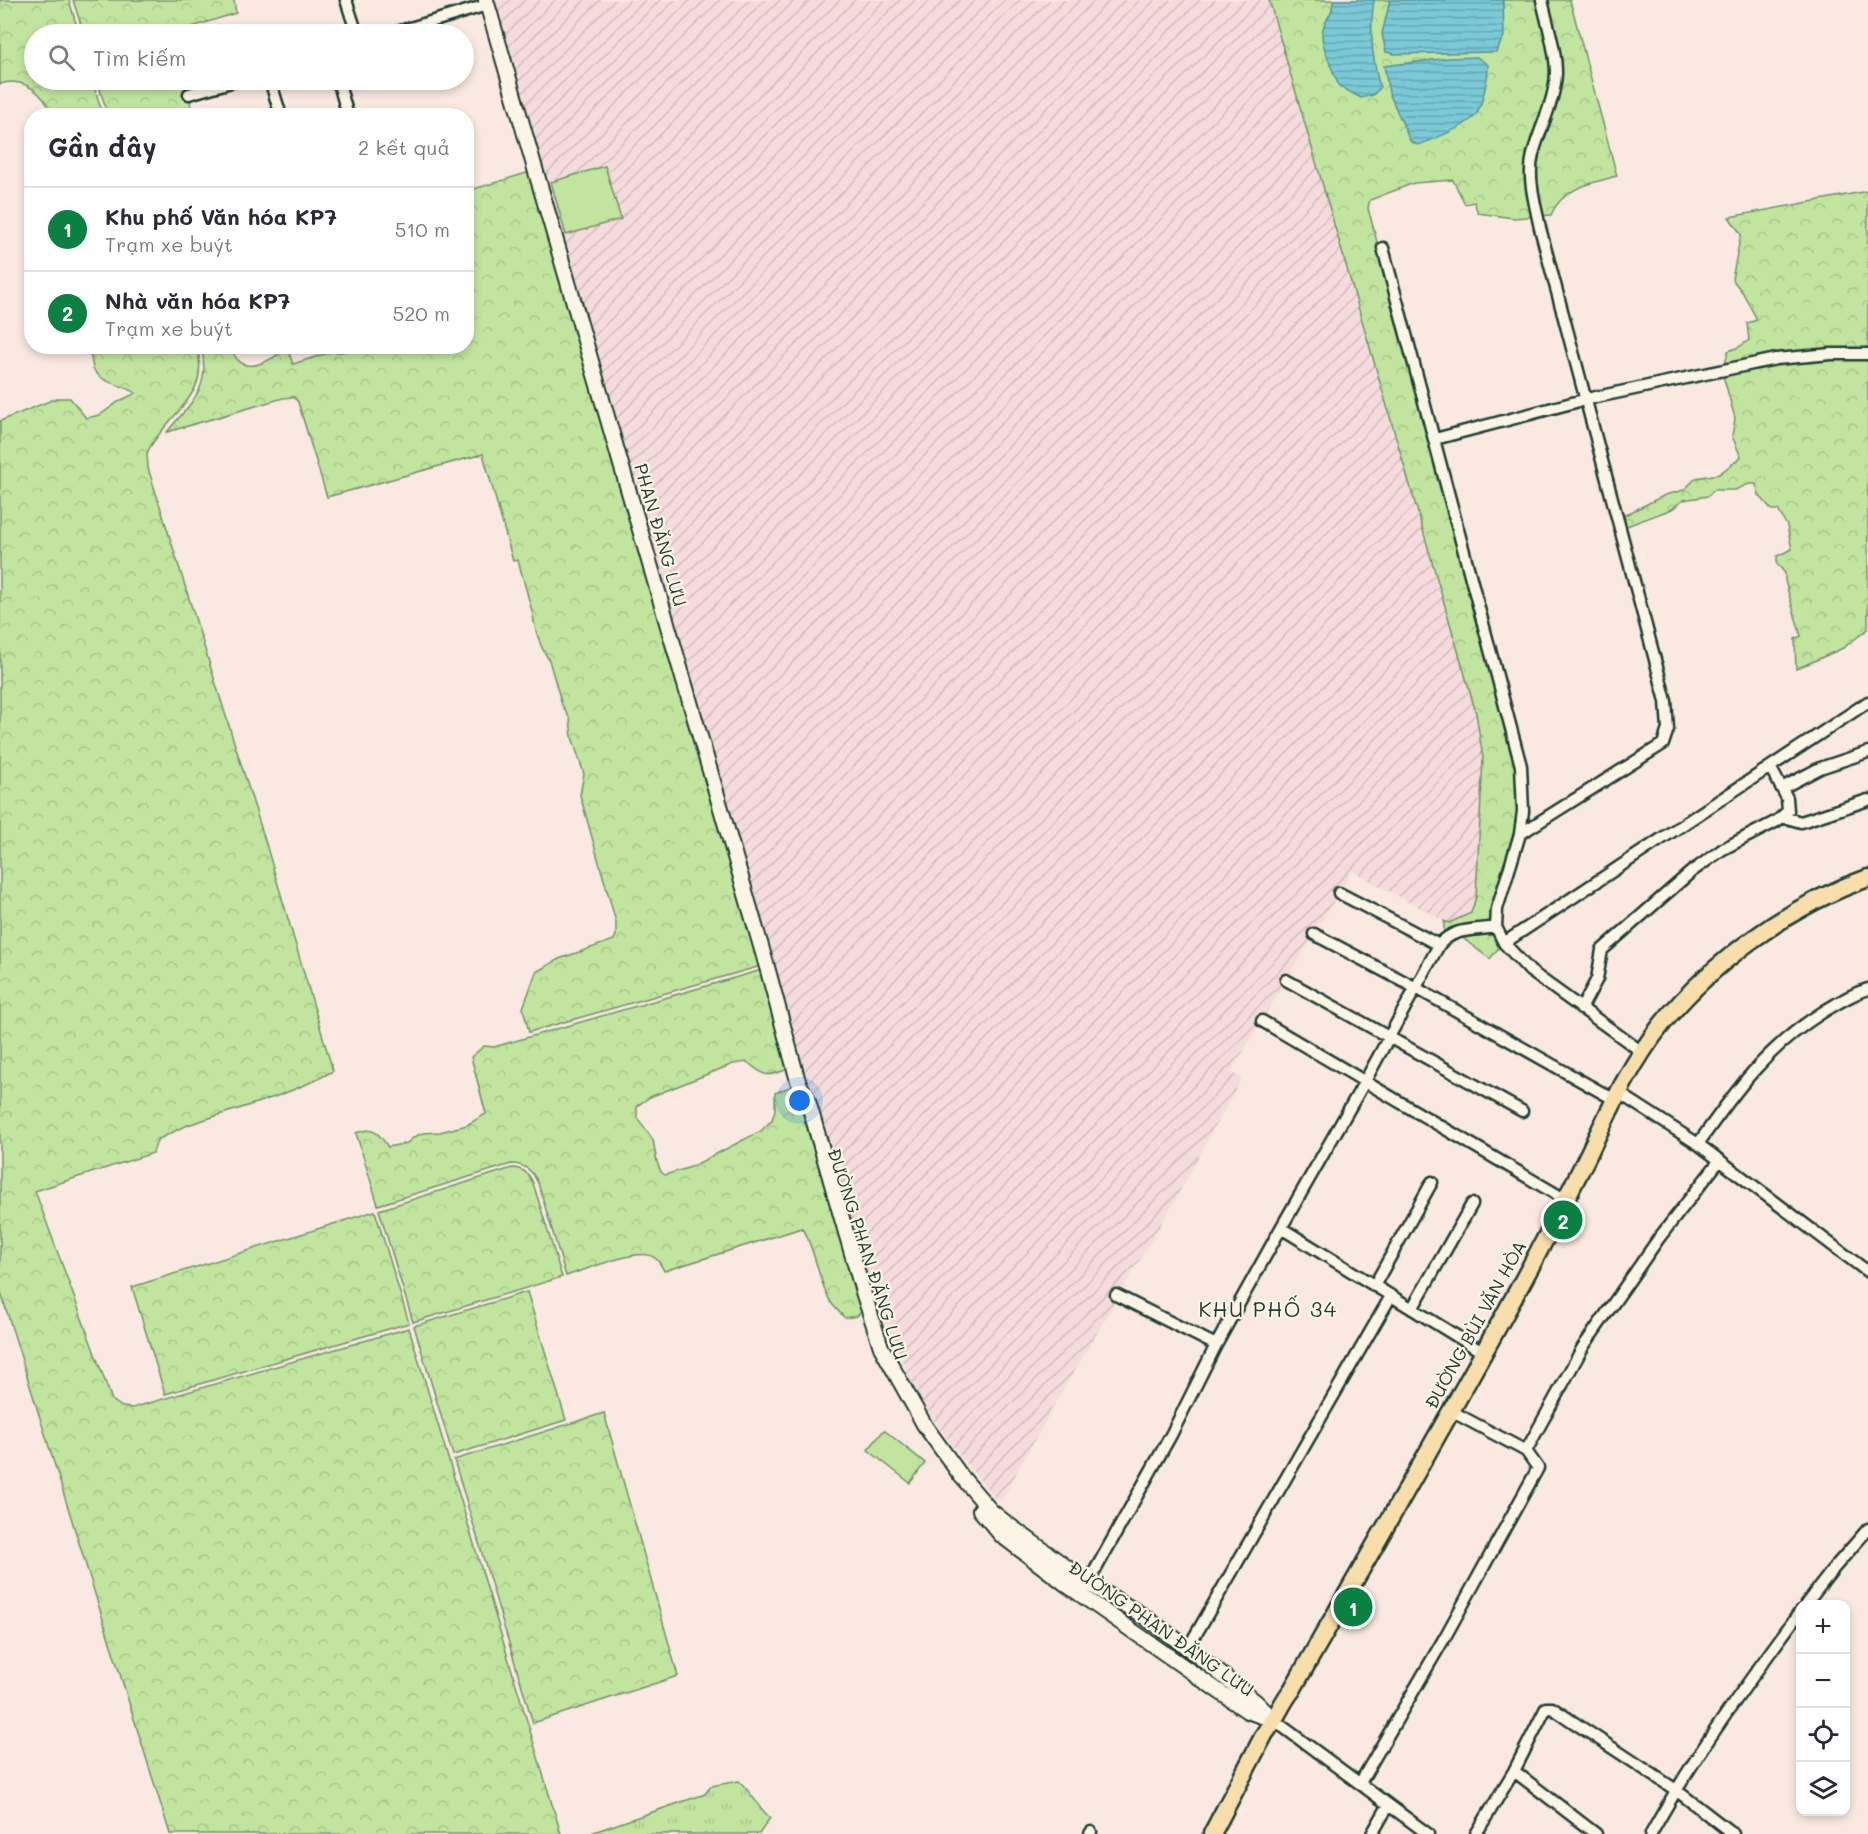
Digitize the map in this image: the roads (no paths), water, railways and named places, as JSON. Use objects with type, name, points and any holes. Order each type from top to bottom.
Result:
[{"type":"main road","name":"ĐƯỜNG BÙI VĂN HÒA","points":[[1212,1834],[1265,1733],[1275,1721],[1286,1697],[1298,1680],[1484,1353],[1642,1052],[1661,1026],[1696,987],[1760,935],[1841,887],[1868,878]]},
{"type":"street","points":[[346,0],[354,24]]},
{"type":"street","points":[[1520,834],[1663,744],[1668,729],[1666,701],[1540,228],[1530,174],[1533,154],[1548,109],[1556,75],[1554,54],[1542,0]]},
{"type":"street","points":[[420,24],[487,2]]},
{"type":"street","name":"PHAN ĐĂNG LƯU","points":[[487,2],[764,956],[798,1081]]},
{"type":"street","points":[[189,94],[203,90]]},
{"type":"street","points":[[273,90],[279,108]]},
{"type":"street","points":[[341,90],[346,108]]},
{"type":"street","points":[[1383,248],[1521,766],[1523,811],[1520,834],[1497,909],[1496,927],[1504,943],[1530,972],[1642,1052]]},
{"type":"street","points":[[1435,439],[1587,399],[1776,359],[1831,354],[1868,354]]},
{"type":"street","points":[[1504,943],[1868,702]]},
{"type":"street","points":[[1782,788],[1820,768],[1868,752]]},
{"type":"street","points":[[1581,1009],[1597,979],[1602,950],[1699,866],[1723,849],[1783,817],[1788,811],[1787,798],[1770,767]]},
{"type":"street","points":[[1783,817],[1801,822],[1868,800]]},
{"type":"street","points":[[1339,893],[1438,945]]},
{"type":"street","points":[[1088,1583],[1171,1435],[1216,1345],[1364,1083],[1438,945],[1453,932],[1496,927]]},
{"type":"street","points":[[1314,934],[1617,1097],[1698,1144],[1868,1272]]},
{"type":"street","points":[[1286,981],[1522,1111]]},
{"type":"street","points":[[1698,1144],[1737,1088],[1773,1050],[1815,1017],[1852,994],[1868,989]]},
{"type":"street","points":[[1262,1021],[1566,1200]]},
{"type":"street","name":"ĐƯỜNG PHAN ĐĂNG LƯU","points":[[798,1081],[799,1095],[849,1264],[892,1388],[936,1457],[974,1496],[1006,1523],[1088,1583],[1142,1615],[1188,1648],[1256,1702],[1275,1721]]},
{"type":"street","points":[[1526,1451],[1583,1347],[1659,1238],[1720,1160]]},
{"type":"street","points":[[1374,1286],[1432,1182]]},
{"type":"street","points":[[1412,1309],[1472,1204]]},
{"type":"street","points":[[1281,1228],[1484,1353]]},
{"type":"street","points":[[1116,1295],[1216,1345]]},
{"type":"street","points":[[1188,1648],[1391,1296]]},
{"type":"street","points":[[1360,1784],[1445,1637],[1538,1468],[1526,1451],[1451,1411]]},
{"type":"street","name":"ĐƯỜNG PHAN ĐĂNG LƯU","points":[[974,1496],[1001,1535],[1067,1585],[1247,1711],[1275,1721]]},
{"type":"street","points":[[1810,1600],[1868,1528]]},
{"type":"street","points":[[1651,1834],[1676,1790],[1796,1617]]},
{"type":"street","points":[[1476,1834],[1514,1771],[1546,1708],[1552,1708],[1676,1790],[1733,1834]]},
{"type":"street","points":[[1275,1721],[1428,1834]]},
{"type":"street","points":[[1514,1771],[1596,1834]]},
{"type":"street","points":[[1372,1834],[1388,1806]]},
{"type":"water","points":[[1333,0],[1374,0],[1372,44],[1380,88],[1373,95],[1361,98],[1339,86],[1322,36],[1323,27],[1332,10]]},
{"type":"water","points":[[1390,0],[1503,0],[1504,36],[1496,52],[1395,54],[1386,52],[1382,34]]},
{"type":"water","points":[[1477,57],[1488,65],[1484,93],[1473,118],[1447,133],[1418,145],[1410,141],[1389,93],[1384,66]]},
{"type":"place","name":"Nhà văn hóa KP7","points":[[1563,1220]]},
{"type":"place","name":"Khu phố Văn hóa KP7","points":[[1353,1607]]},
{"type":"district","name":"KHU PHỐ 34","points":[[1268,1310]]}]
